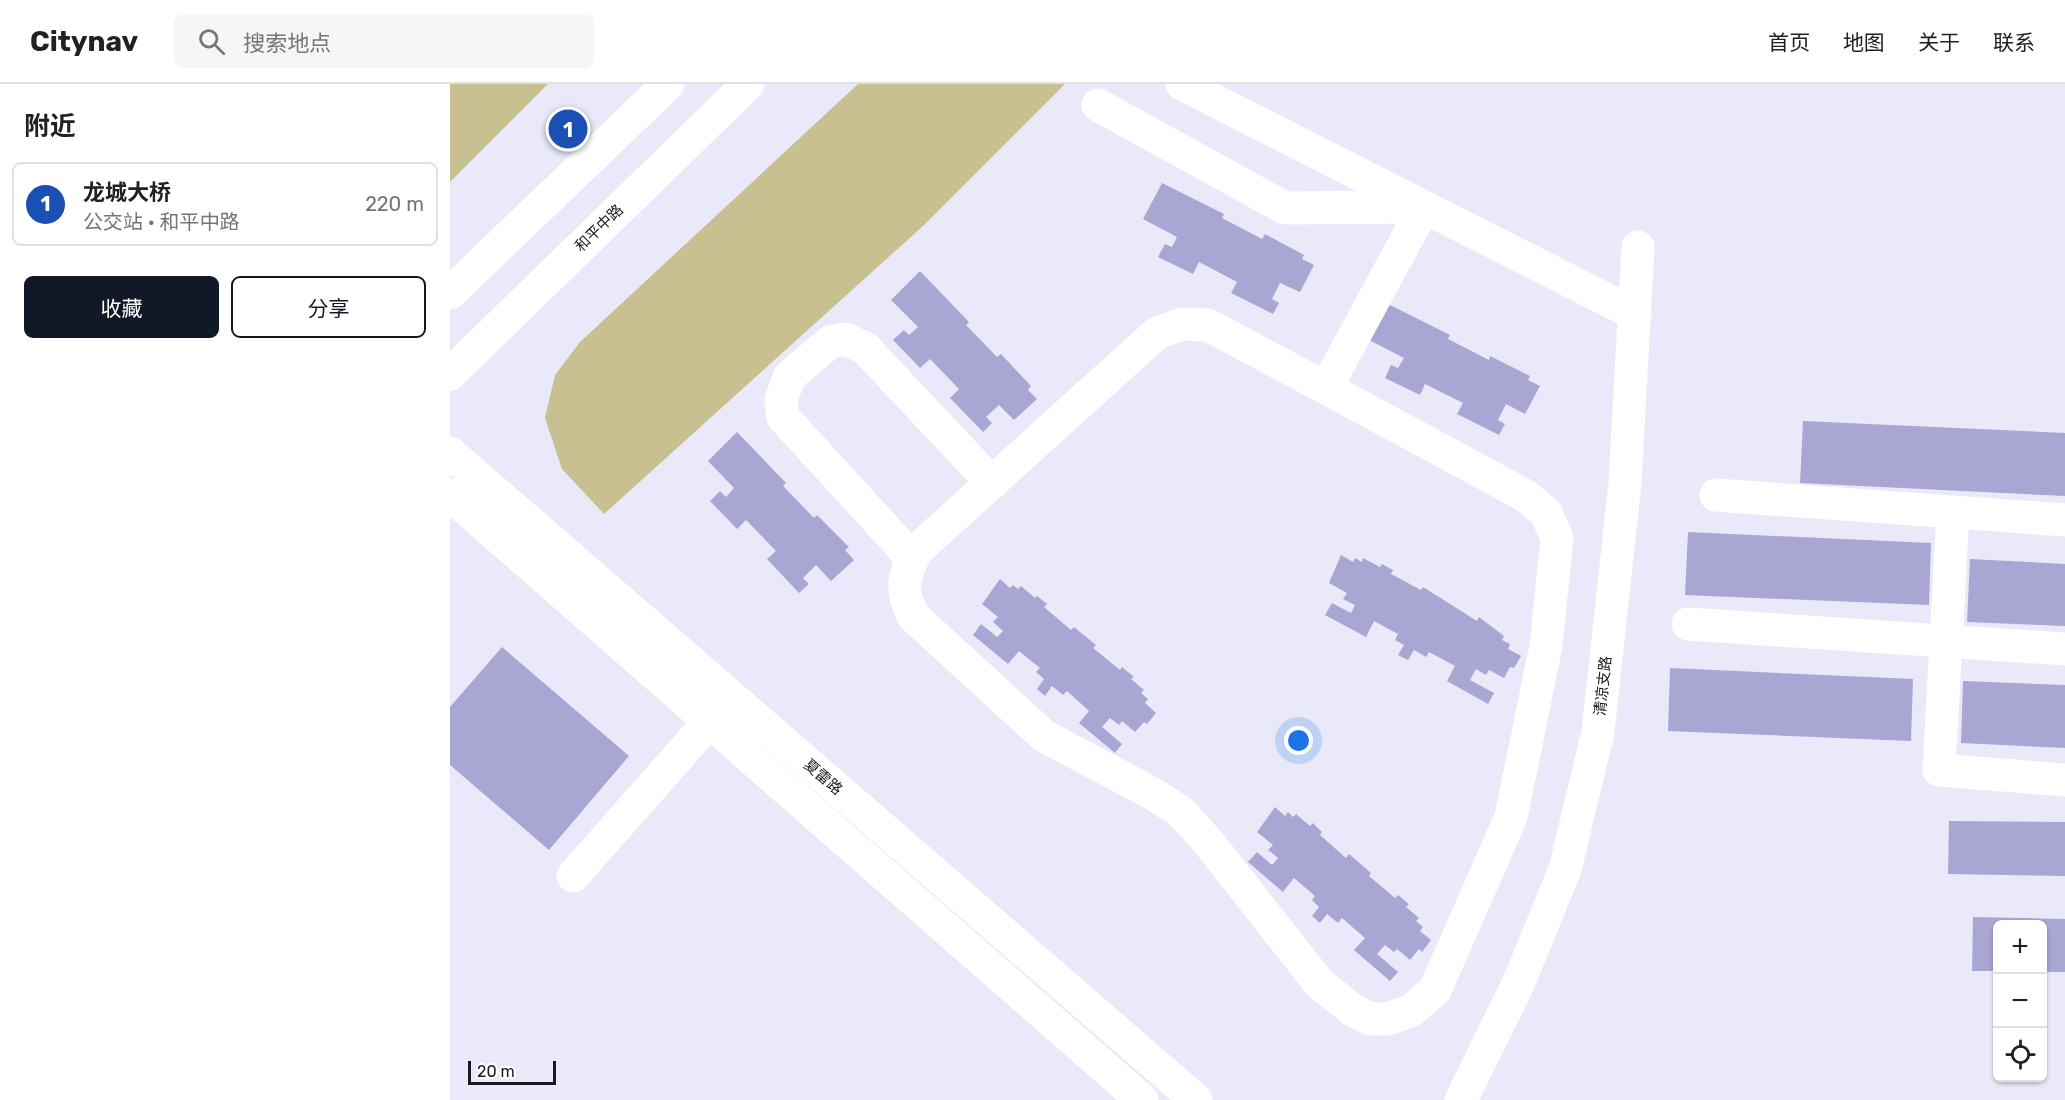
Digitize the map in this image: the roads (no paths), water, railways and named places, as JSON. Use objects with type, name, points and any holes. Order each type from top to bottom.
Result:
[{"type":"street","points":[[450,293],[668,84]]},
{"type":"street","name":"和平中路","points":[[450,374],[748,84]]},
{"type":"street","points":[[1182,84],[1635,315]]},
{"type":"street","points":[[1098,105],[1285,208],[1424,207]]},
{"type":"street","points":[[1326,388],[1424,207]]},
{"type":"street","name":"清凉支路","points":[[1461,1100],[1519,981],[1565,868],[1598,732],[1625,483],[1638,247]]},
{"type":"street","points":[[1182,324],[1208,325],[1526,496],[1546,513],[1557,538],[1546,646],[1511,817],[1435,990],[1412,1010],[1388,1019],[1371,1019],[1354,1011],[1319,983],[1209,843],[1181,812],[1155,795],[1044,736],[913,616],[903,594],[906,570],[916,551],[992,483],[1157,333],[1182,324]]},
{"type":"street","points":[[912,558],[783,417],[781,400],[789,377],[830,342],[845,339],[865,348],[992,483]]},
{"type":"street","name":"夏雷路","points":[[450,453],[1196,1100]]},
{"type":"street","points":[[450,495],[1142,1100]]},
{"type":"street","points":[[1716,495],[2065,520]]},
{"type":"street","points":[[1953,512],[1939,770],[2065,780]]},
{"type":"street","points":[[1688,624],[2065,650]]},
{"type":"street","points":[[573,876],[709,722]]},
{"type":"place","name":"龙城大桥","points":[[568,129]]}]
